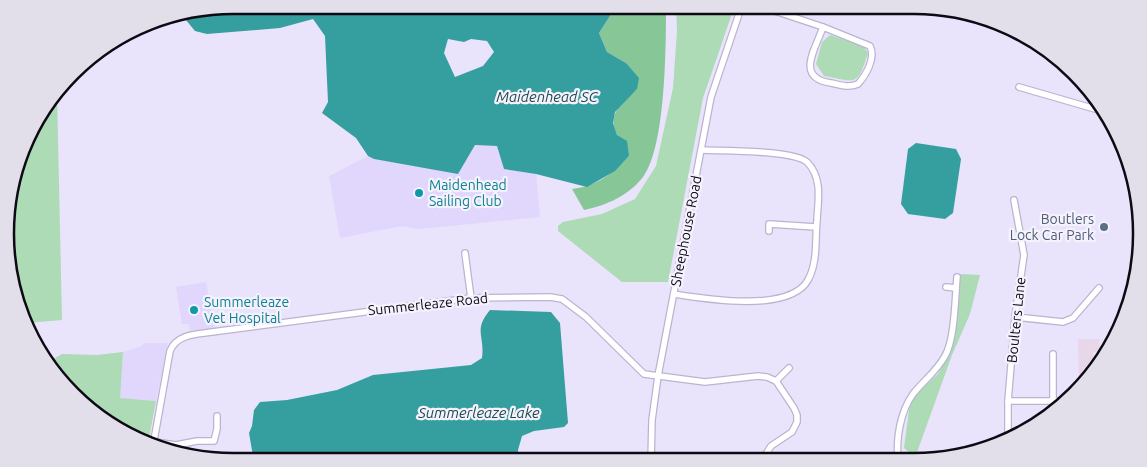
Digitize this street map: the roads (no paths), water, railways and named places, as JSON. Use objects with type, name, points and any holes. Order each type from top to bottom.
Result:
[{"type":"street","name":"Sheephouse Road","points":[[651,453],[652,420],[658,376],[711,97],[739,14]]},
{"type":"street","points":[[784,14],[823,27],[870,46],[872,56],[858,84],[847,86],[821,82],[812,75],[810,64],[823,27]]},
{"type":"street","points":[[1019,87],[1094,109]]},
{"type":"street","points":[[674,294],[734,302],[775,299],[793,295],[808,282],[815,262],[819,187],[815,173],[806,162],[788,154],[702,150]]},
{"type":"street","name":"Boulters Lane","points":[[1008,432],[1008,401],[1015,317],[1024,254],[1014,200]]},
{"type":"street","points":[[767,226],[816,227]]},
{"type":"street","points":[[465,253],[471,298]]},
{"type":"street","points":[[897,453],[903,410],[913,394],[934,372],[946,355],[952,329],[957,277]]},
{"type":"street","points":[[946,287],[956,288]]},
{"type":"street","points":[[1015,317],[1063,322],[1073,318],[1099,288]]},
{"type":"street","name":"Summerleaze Road","points":[[155,439],[173,345],[178,340],[191,335],[346,313],[471,298],[550,297],[562,299],[586,317],[644,374],[705,382],[758,376],[776,381]]},
{"type":"street","points":[[1008,401],[1053,401],[1053,354]]},
{"type":"street","points":[[767,453],[771,446],[792,432],[797,422],[794,408],[776,381],[789,368]]},
{"type":"street","points":[[173,445],[197,441],[214,441],[217,429],[217,416]]},
{"type":"water","name":"Maidenhead SC","points":[[219,14],[611,14],[599,33],[607,52],[626,63],[639,78],[637,89],[615,112],[613,123],[617,135],[627,141],[629,156],[615,171],[587,187],[536,174],[504,169],[497,146],[475,145],[458,174],[374,159],[368,156],[356,138],[322,113],[328,102],[325,36],[313,19],[280,28],[207,34],[195,31],[185,19]],"holes":[[[448,39],[464,42],[471,39],[487,41],[494,52],[483,66],[455,77],[444,53]]]},
{"type":"water","points":[[916,143],[956,149],[961,159],[953,213],[945,219],[908,214],[901,204],[908,149]]},
{"type":"water","name":"Summerleaze Lake","points":[[490,310],[551,312],[560,323],[568,423],[564,427],[534,431],[522,436],[518,453],[252,453],[249,433],[254,410],[260,402],[287,400],[337,390],[373,375],[471,365],[482,358],[481,328]]},
{"type":"place","name":"Maidenhead Sailing Club","points":[[419,193]]},
{"type":"place","name":"Boutlers Lock Car Park","points":[[1104,227]]},
{"type":"place","name":"Summerleaze Vet Hospital","points":[[194,310]]}]
